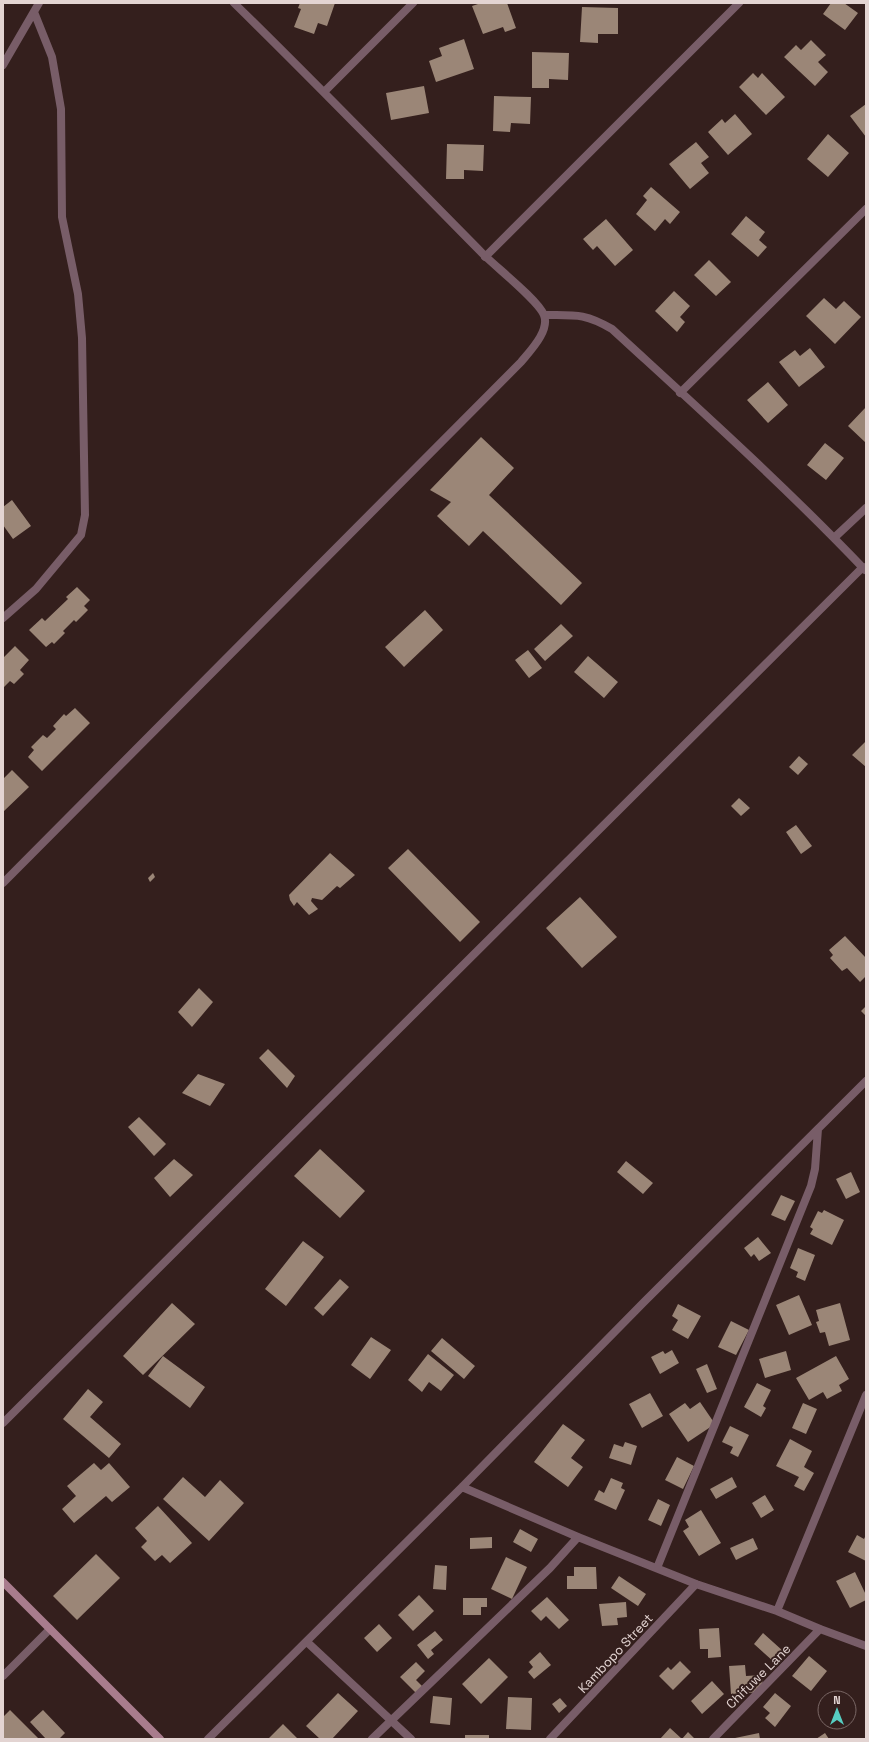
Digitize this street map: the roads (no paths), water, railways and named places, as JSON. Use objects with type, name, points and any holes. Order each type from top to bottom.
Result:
[{"type":"street","points":[[3,65],[39,3]]},
{"type":"street","points":[[3,883],[521,362],[538,342],[544,330],[544,316],[535,304],[485,257],[324,92],[234,3]]},
{"type":"street","points":[[324,92],[413,3]]},
{"type":"street","points":[[485,257],[739,3]]},
{"type":"street","points":[[3,618],[36,589],[81,535],[85,515],[82,338],[78,294],[62,217],[61,109],[52,57],[34,12]]},
{"type":"street","points":[[680,393],[866,210]]},
{"type":"street","points":[[3,1423],[864,569],[835,537],[704,413],[680,393],[612,329],[596,319],[578,315],[544,316]]},
{"type":"street","points":[[835,537],[866,508]]},
{"type":"street","points":[[208,1739],[462,1487],[644,1302],[866,1081]]},
{"type":"street","points":[[657,1568],[811,1186],[815,1169],[818,1129]]},
{"type":"street","points":[[777,1611],[866,1395]]},
{"type":"street","points":[[462,1487],[578,1537],[696,1584],[777,1611],[820,1630],[866,1646]]},
{"type":"street","points":[[372,1739],[550,1568],[578,1537]]},
{"type":"street","points":[[3,1582],[160,1739]]},
{"type":"street","name":"Kambopo Street","points":[[550,1739],[696,1584]]},
{"type":"street","points":[[3,1676],[50,1629]]},
{"type":"street","name":"Chifuwe Lane","points":[[713,1739],[820,1630]]},
{"type":"street","points":[[307,1642],[411,1739]]}]
